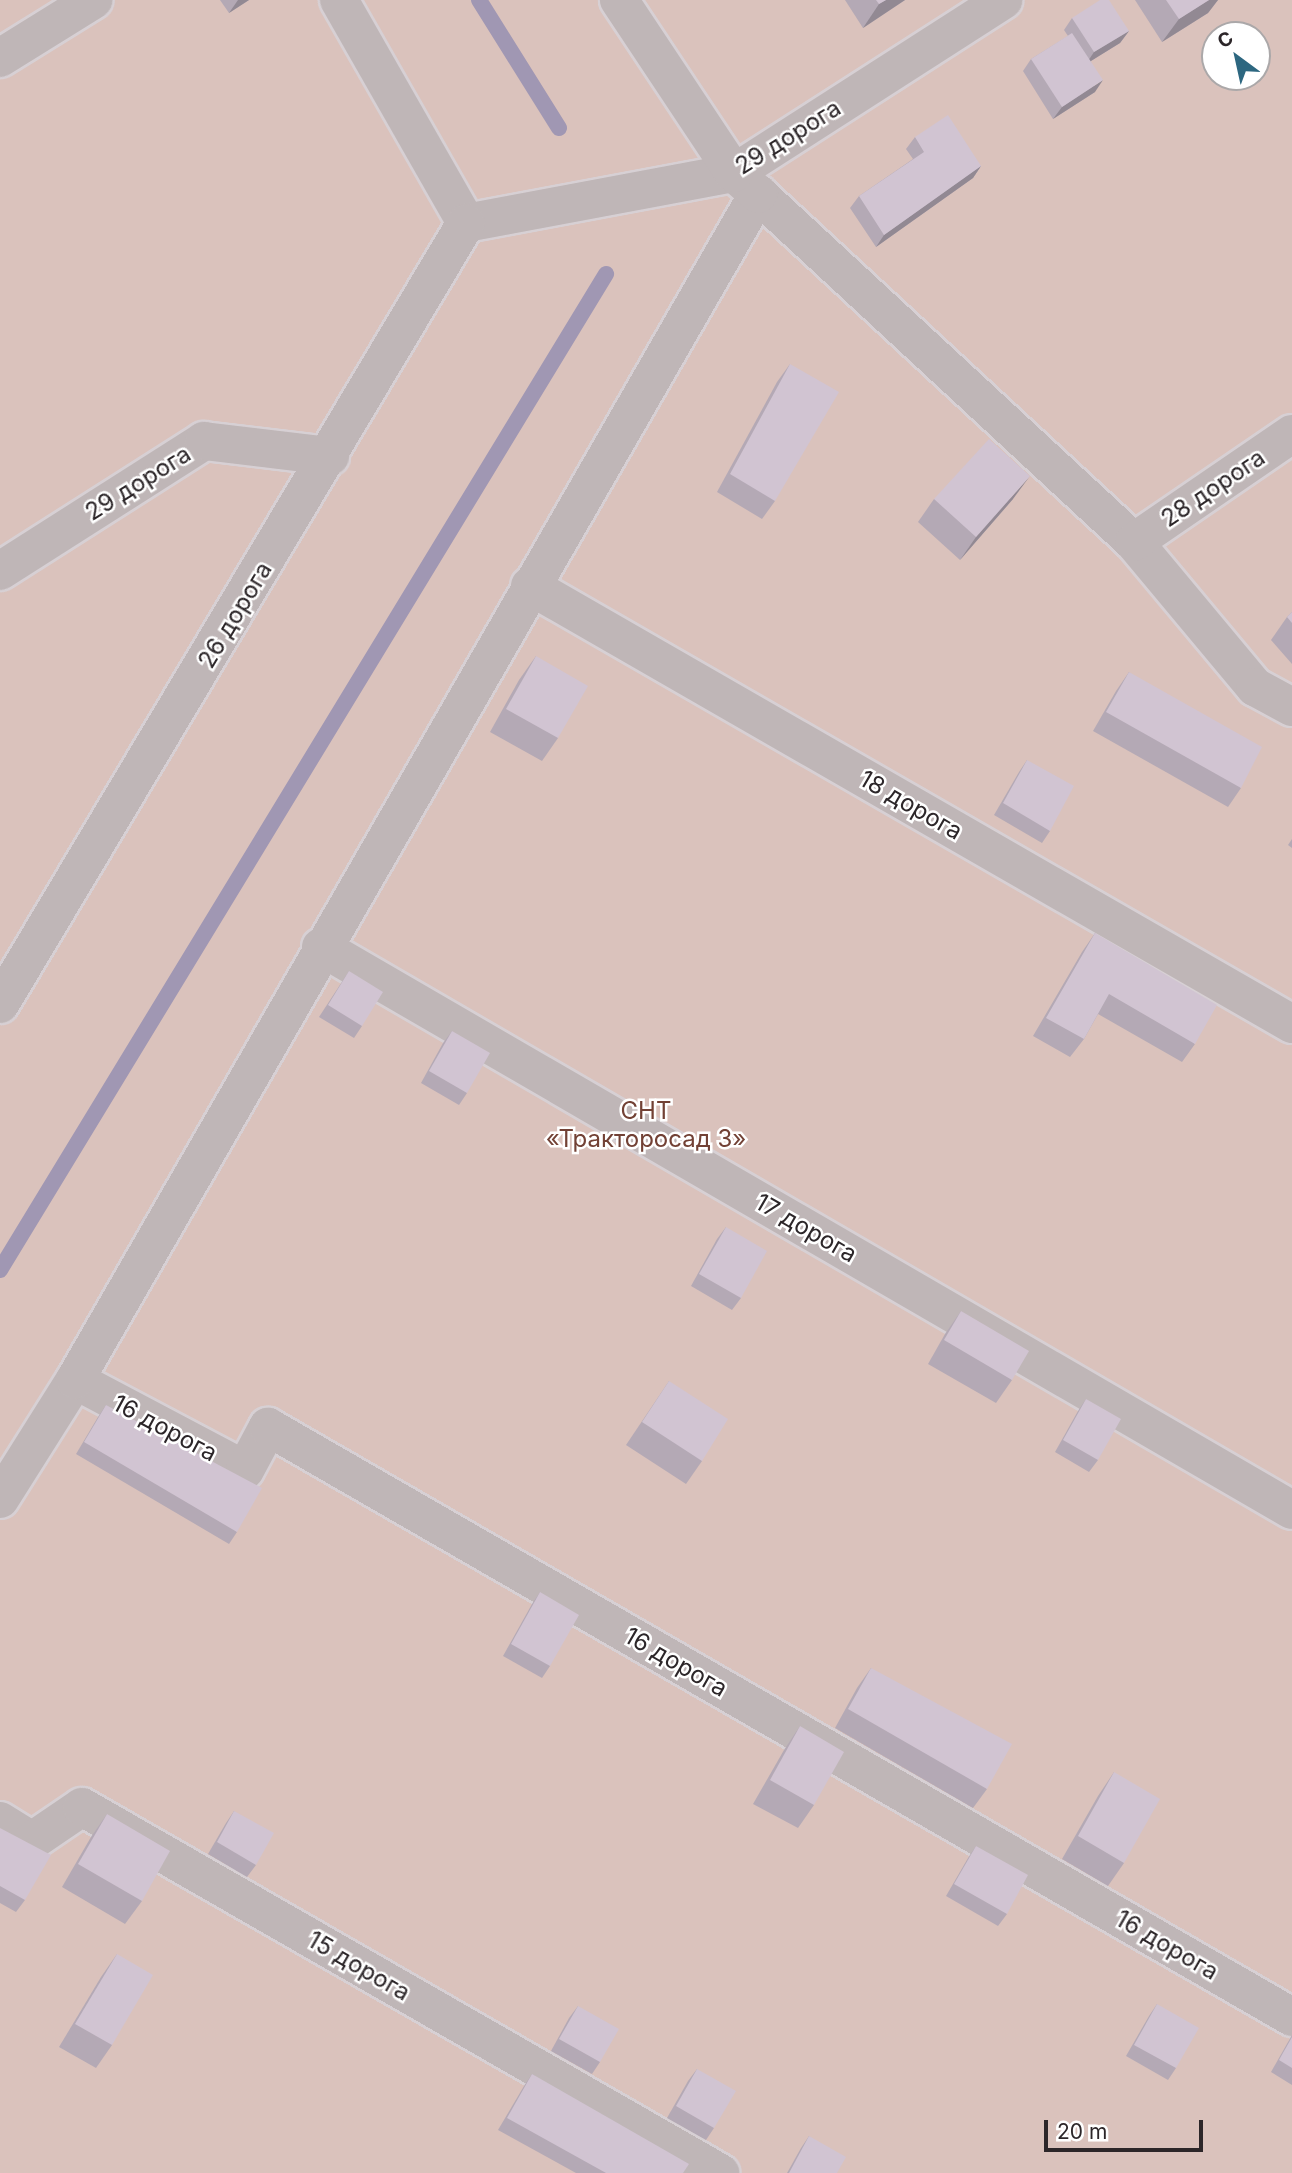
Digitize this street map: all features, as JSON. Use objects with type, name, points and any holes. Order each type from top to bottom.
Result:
[{"type":"street","points":[[0,58],[93,0]]},
{"type":"street","points":[[339,0],[466,223]]},
{"type":"street","points":[[619,0],[746,183],[1134,541],[1255,687],[1292,707]]},
{"type":"street","name":"29 дорога","points":[[466,223],[746,183],[1003,0]]},
{"type":"street","points":[[0,1499],[75,1380],[530,586],[746,183]]},
{"type":"street","name":"26 дорога","points":[[0,1004],[330,456],[466,223]]},
{"type":"street","name":"28 дорога","points":[[1134,541],[1292,434]]},
{"type":"street","name":"29 дорога","points":[[0,571],[204,442],[330,456]]},
{"type":"street","name":"18 дорога","points":[[530,586],[1292,1024]]},
{"type":"street","name":"17 дорога","points":[[321,947],[1292,1510]]},
{"type":"street","name":"16 дорога","points":[[75,1380],[245,1470],[268,1427],[1292,2017]]},
{"type":"street","name":"15 дорога","points":[[0,1821],[32,1841],[82,1807],[720,2173]]},
{"type":"green space","name":"СНТ «Тракторосад 3»","points":[[0,0],[1292,0],[1292,2173],[0,2173]]},
{"type":"building","points":[[1100,0],[1109,0],[1129,31],[1094,52],[1072,18]]},
{"type":"building","points":[[1166,0],[1209,0],[1179,19]]},
{"type":"building","points":[[1072,33],[1103,80],[1062,107],[1031,59]]},
{"type":"building","points":[[948,115],[981,166],[884,235],[859,196],[924,152],[915,137]]},
{"type":"building","points":[[790,364],[839,392],[775,501],[730,474]]},
{"type":"building","points":[[989,439],[1030,476],[976,537],[934,499]]},
{"type":"building","points":[[536,656],[588,686],[558,738],[506,709]]},
{"type":"building","points":[[1129,672],[1262,747],[1241,788],[1106,712]]},
{"type":"building","points":[[1027,760],[1074,786],[1050,831],[1003,803]]},
{"type":"building","points":[[1095,933],[1217,1005],[1195,1044],[1109,994],[1084,1039],[1046,1018]]},
{"type":"building","points":[[349,971],[383,992],[362,1026],[328,1005]]},
{"type":"building","points":[[452,1031],[490,1053],[467,1093],[429,1071]]},
{"type":"building","points":[[726,1227],[767,1251],[741,1298],[699,1274]]},
{"type":"building","points":[[961,1311],[1029,1351],[1012,1380],[944,1340]]},
{"type":"building","points":[[669,1381],[728,1419],[702,1461],[642,1422]]},
{"type":"building","points":[[1086,1399],[1121,1419],[1098,1460],[1063,1440]]},
{"type":"building","points":[[106,1405],[262,1488],[237,1532],[84,1442]]},
{"type":"building","points":[[540,1592],[579,1615],[550,1666],[511,1644]]},
{"type":"building","points":[[871,1668],[1012,1744],[987,1789],[848,1709]]},
{"type":"building","points":[[800,1726],[844,1752],[814,1805],[770,1780]]},
{"type":"building","points":[[1114,1772],[1160,1799],[1124,1863],[1078,1836]]},
{"type":"building","points":[[234,1811],[274,1833],[256,1865],[217,1842]]},
{"type":"building","points":[[107,1814],[170,1851],[142,1901],[78,1864]]},
{"type":"building","points":[[0,1828],[51,1855],[25,1900],[0,1886]]},
{"type":"building","points":[[976,1846],[1028,1875],[1007,1914],[954,1884]]},
{"type":"building","points":[[117,1954],[153,1975],[112,2045],[75,2024]]},
{"type":"building","points":[[1157,2004],[1199,2028],[1176,2068],[1134,2045]]},
{"type":"building","points":[[578,2006],[619,2029],[600,2062],[559,2039]]},
{"type":"building","points":[[1292,2037],[1292,2068],[1279,2060]]},
{"type":"building","points":[[697,2069],[736,2091],[714,2128],[676,2106]]},
{"type":"building","points":[[532,2074],[689,2164],[683,2173],[606,2173],[507,2118]]},
{"type":"building","points":[[809,2136],[846,2157],[837,2173],[789,2173]]},
{"type":"waterway","points":[[479,0],[559,128]]},
{"type":"waterway","points":[[0,1270],[606,274]]}]
